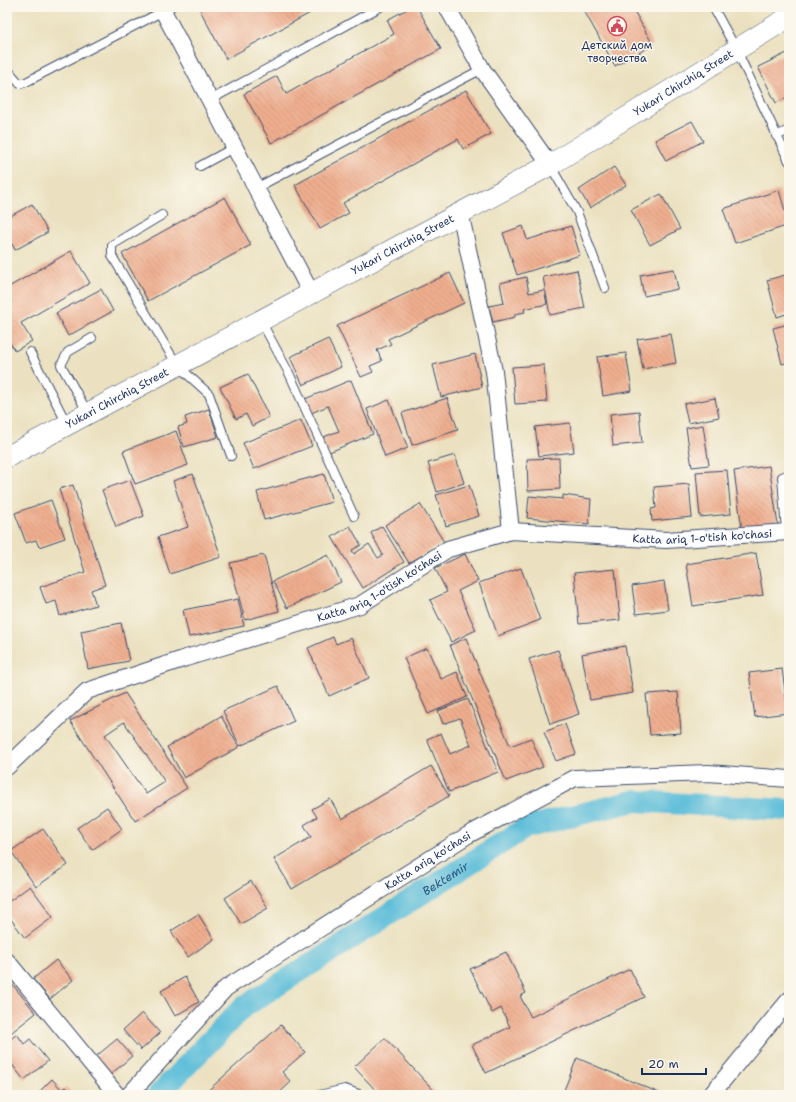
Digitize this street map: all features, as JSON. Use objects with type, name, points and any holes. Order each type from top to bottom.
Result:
[{"type":"street","points":[[447,7],[482,69],[550,165]]},
{"type":"street","points":[[166,8],[210,100],[311,293]]},
{"type":"street","name":"Yukari Chirchiq Street","points":[[7,457],[261,321],[460,212],[550,165],[789,17]]},
{"type":"street","points":[[460,212],[494,371],[511,531]]},
{"type":"street","name":"Katta ariq 1-o'tish ko'chasi","points":[[7,767],[87,691],[186,658],[360,605],[448,550],[511,531],[666,540],[787,532]]},
{"type":"street","name":"Katta ariq ko'chasi","points":[[129,1095],[226,988],[468,835],[575,778],[708,773],[789,779]]},
{"type":"street","points":[[7,961],[117,1095]]},
{"type":"street","points":[[711,1095],[789,1000]]},
{"type":"lane","points":[[210,100],[380,7]]},
{"type":"lane","points":[[712,7],[736,49],[789,161]]},
{"type":"lane","points":[[7,70],[20,84],[26,82],[166,8]]},
{"type":"lane","points":[[256,188],[482,69]]},
{"type":"lane","points":[[776,136],[789,130]]},
{"type":"lane","points":[[200,166],[235,147]]},
{"type":"lane","points":[[550,165],[577,212],[605,288]]},
{"type":"lane","points":[[162,215],[112,245],[112,256],[177,365],[209,394],[231,456]]},
{"type":"lane","points":[[261,321],[289,373],[354,516]]},
{"type":"lane","points":[[88,413],[62,365],[68,352],[92,338]]},
{"type":"lane","points":[[30,352],[67,424]]},
{"type":"lane","points":[[787,532],[782,477],[789,474]]},
{"type":"lane","points":[[319,1095],[345,1089],[362,1095]]},
{"type":"building","points":[[206,7],[240,7],[242,10],[247,7],[321,7],[226,59],[200,10]]},
{"type":"building","points":[[411,7],[417,7],[441,49],[271,143],[244,94],[277,76],[286,94],[394,34],[387,20]]},
{"type":"building","name":"Детcкий дом творчества","points":[[582,7],[632,7],[653,45],[615,66]]},
{"type":"building","points":[[789,52],[789,96],[776,103],[758,67]]},
{"type":"building","points":[[466,90],[491,134],[463,149],[458,139],[343,203],[349,213],[320,229],[295,185]]},
{"type":"building","points":[[692,121],[703,141],[666,161],[655,140]]},
{"type":"building","points":[[614,167],[626,185],[590,208],[579,190]]},
{"type":"building","points":[[779,190],[789,225],[735,243],[723,209]]},
{"type":"building","points":[[661,194],[680,229],[650,245],[631,210]]},
{"type":"building","points":[[225,197],[251,245],[148,301],[122,254]]},
{"type":"building","points":[[32,204],[48,232],[15,250],[12,244],[7,247],[7,218]]},
{"type":"building","points":[[523,226],[527,240],[571,226],[580,255],[517,275],[503,233]]},
{"type":"building","points":[[71,251],[90,283],[21,323],[32,341],[15,351],[7,338],[7,288]]},
{"type":"building","points":[[674,269],[678,289],[644,296],[640,275]]},
{"type":"building","points":[[577,270],[585,308],[550,315],[543,277]]},
{"type":"building","points":[[450,273],[464,303],[388,339],[391,344],[377,350],[382,361],[370,366],[373,372],[361,377],[337,326]]},
{"type":"building","points":[[789,274],[789,313],[777,317],[767,280]]},
{"type":"building","points":[[526,277],[529,293],[544,290],[547,304],[524,309],[525,312],[515,314],[515,317],[493,322],[489,306],[504,303],[500,283]]},
{"type":"building","points":[[101,289],[113,311],[68,336],[56,313]]},
{"type":"building","points":[[789,324],[789,362],[782,364],[773,328]]},
{"type":"building","points":[[671,334],[676,363],[643,369],[637,339]]},
{"type":"building","points":[[328,339],[341,367],[303,385],[290,357]]},
{"type":"building","points":[[626,353],[632,391],[603,396],[597,357]]},
{"type":"building","points":[[475,354],[482,387],[441,397],[433,365]]},
{"type":"building","points":[[544,365],[547,402],[515,404],[512,367]]},
{"type":"building","points":[[248,374],[269,417],[252,426],[246,414],[236,419],[220,387]]},
{"type":"building","points":[[351,380],[373,434],[327,453],[321,438],[339,431],[328,406],[311,413],[305,399]]},
{"type":"building","points":[[447,398],[458,430],[412,445],[402,413]]},
{"type":"building","points":[[715,398],[719,417],[688,423],[684,404]]},
{"type":"building","points":[[389,400],[408,448],[385,457],[367,409]]},
{"type":"building","points":[[209,409],[218,437],[184,447],[178,427],[187,424],[185,417]]},
{"type":"building","points":[[639,411],[642,443],[613,446],[610,414]]},
{"type":"building","points":[[301,420],[312,446],[254,469],[243,443]]},
{"type":"building","points":[[570,423],[574,452],[539,456],[535,427]]},
{"type":"building","points":[[703,425],[709,465],[692,467],[686,428]]},
{"type":"building","points":[[176,431],[188,465],[135,484],[123,451]]},
{"type":"building","points":[[455,455],[464,483],[437,492],[428,463]]},
{"type":"building","points":[[559,458],[560,489],[528,491],[527,459]]},
{"type":"building","points":[[769,466],[778,525],[742,530],[734,471]]},
{"type":"building","points":[[727,470],[731,514],[700,517],[696,472]]},
{"type":"building","points":[[193,474],[221,557],[170,574],[158,537],[188,527],[173,481]]},
{"type":"building","points":[[324,474],[332,502],[264,520],[257,492]]},
{"type":"building","points":[[130,480],[144,516],[116,527],[102,490]]},
{"type":"building","points":[[689,484],[692,517],[652,521],[651,509],[656,508],[654,487]]},
{"type":"building","points":[[73,485],[105,585],[91,590],[96,605],[60,616],[56,601],[46,604],[40,587],[85,572],[59,489]]},
{"type":"building","points":[[469,485],[479,516],[446,526],[436,495]]},
{"type":"building","points":[[563,495],[591,499],[589,524],[527,518],[529,496],[563,499]]},
{"type":"building","points":[[51,500],[65,538],[39,547],[36,540],[26,543],[15,513]]},
{"type":"building","points":[[420,504],[444,542],[409,563],[385,525]]},
{"type":"building","points":[[350,526],[361,545],[352,550],[354,554],[369,544],[378,558],[383,555],[371,533],[382,526],[404,562],[363,588],[332,537]]},
{"type":"building","points":[[756,553],[763,595],[693,606],[686,564]]},
{"type":"building","points":[[465,554],[478,581],[458,591],[476,630],[451,642],[430,600],[447,592],[435,568]]},
{"type":"building","points":[[264,555],[279,611],[245,620],[230,563]]},
{"type":"building","points":[[328,555],[341,582],[287,608],[273,581]]},
{"type":"building","points":[[521,568],[540,620],[498,636],[479,583]]},
{"type":"building","points":[[615,569],[620,620],[579,624],[574,573]]},
{"type":"building","points":[[664,581],[668,610],[636,614],[632,586]]},
{"type":"building","points":[[238,599],[244,626],[189,637],[183,610]]},
{"type":"building","points":[[121,623],[129,661],[88,669],[81,631]]},
{"type":"building","points":[[333,637],[336,644],[351,638],[369,678],[329,696],[308,648]]},
{"type":"building","points":[[466,638],[510,746],[531,738],[543,767],[506,781],[450,645]]},
{"type":"building","points":[[625,646],[633,693],[590,700],[582,654]]},
{"type":"building","points":[[427,648],[441,679],[457,672],[467,697],[428,714],[404,658]]},
{"type":"building","points":[[558,650],[579,714],[550,724],[529,659]]},
{"type":"building","points":[[782,669],[788,713],[755,717],[749,673]]},
{"type":"building","points":[[278,686],[294,721],[240,746],[223,711]]},
{"type":"building","points":[[678,692],[681,733],[650,735],[646,694]]},
{"type":"building","points":[[125,693],[187,788],[135,821],[70,721]],"holes":[[[124,722],[165,782],[146,794],[105,735]]]},
{"type":"building","points":[[468,699],[498,772],[449,792],[427,739],[441,733],[450,754],[471,745],[460,718],[443,724],[438,711]]},
{"type":"building","points":[[221,716],[239,747],[184,778],[167,747]]},
{"type":"building","points":[[565,724],[576,754],[556,761],[544,732]]},
{"type":"building","points":[[431,766],[449,796],[292,889],[274,859],[311,837],[304,825],[317,817],[312,809],[330,799],[342,819]]},
{"type":"building","points":[[107,807],[122,829],[92,850],[77,828]]},
{"type":"building","points":[[43,829],[68,865],[36,887],[11,851]]},
{"type":"building","points":[[251,881],[268,908],[241,924],[225,898]]},
{"type":"building","points":[[30,886],[53,917],[25,938],[7,914],[7,903]]},
{"type":"building","points":[[198,914],[214,939],[188,957],[171,931]]},
{"type":"building","points":[[506,952],[526,993],[520,996],[531,1017],[630,969],[644,997],[486,1073],[472,1045],[510,1027],[501,1008],[492,1013],[470,969]]},
{"type":"building","points":[[56,960],[73,980],[50,999],[33,979]]},
{"type":"building","points":[[185,977],[199,1002],[175,1016],[161,991]]},
{"type":"building","points":[[7,978],[36,1013],[7,1036]]},
{"type":"building","points":[[142,1013],[160,1033],[141,1050],[123,1030]]},
{"type":"building","points":[[281,1025],[305,1052],[282,1072],[291,1082],[277,1095],[203,1095]]},
{"type":"building","points":[[17,1034],[24,1044],[30,1039],[48,1061],[24,1080],[7,1058],[7,1042]]},
{"type":"building","points":[[385,1038],[438,1095],[380,1095],[354,1067]]},
{"type":"building","points":[[117,1039],[132,1056],[109,1076],[94,1058]]},
{"type":"building","points":[[577,1058],[664,1095],[562,1095]]},
{"type":"building","points":[[52,1079],[62,1090],[66,1087],[74,1095],[36,1095]]},
{"type":"waterway","name":"Bektemir","points":[[158,1095],[242,1008],[527,827],[634,801],[789,810]]},
{"type":"place","name":"Детcкий дом творчества","points":[[617,26]]}]
